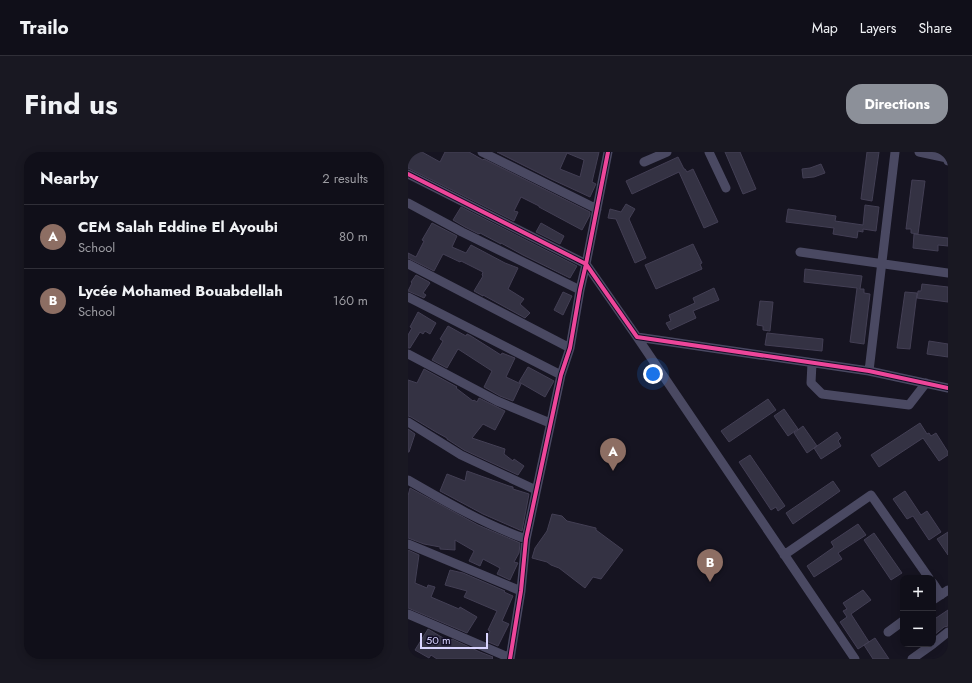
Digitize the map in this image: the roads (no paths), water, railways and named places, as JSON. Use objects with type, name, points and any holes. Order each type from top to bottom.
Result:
[{"type":"street","points":[[482,152],[597,209]]},
{"type":"street","points":[[408,614],[510,658],[521,591],[526,539],[561,375],[570,348],[580,290],[608,152]]},
{"type":"street","points":[[644,162],[667,152]]},
{"type":"street","points":[[709,152],[726,188]]},
{"type":"street","points":[[869,371],[895,152]]},
{"type":"street","points":[[919,152],[947,158],[948,162]]},
{"type":"street","points":[[408,174],[586,264],[855,659]]},
{"type":"street","points":[[408,203],[462,232],[580,290]]},
{"type":"street","points":[[800,252],[948,273]]},
{"type":"street","points":[[408,264],[570,348]]},
{"type":"street","points":[[408,297],[561,375]]},
{"type":"street","points":[[637,337],[869,371],[948,388]]},
{"type":"street","points":[[408,354],[497,401],[550,423]]},
{"type":"street","points":[[812,363],[811,383],[822,394],[909,405],[926,383]]},
{"type":"street","points":[[408,422],[461,455],[536,490]]},
{"type":"street","points":[[408,480],[445,502],[501,530],[526,539]]},
{"type":"street","points":[[784,555],[871,495],[927,575]]},
{"type":"street","points":[[408,544],[521,591]]},
{"type":"street","points":[[888,632],[900,623]]},
{"type":"street","points":[[936,642],[948,632]]},
{"type":"street","points":[[912,659],[929,647]]},
{"type":"place","name":"CEM Salah Eddine El Ayoubi","points":[[613,471]]},
{"type":"place","name":"Lycée Mohamed Bouabdellah","points":[[710,582]]}]
